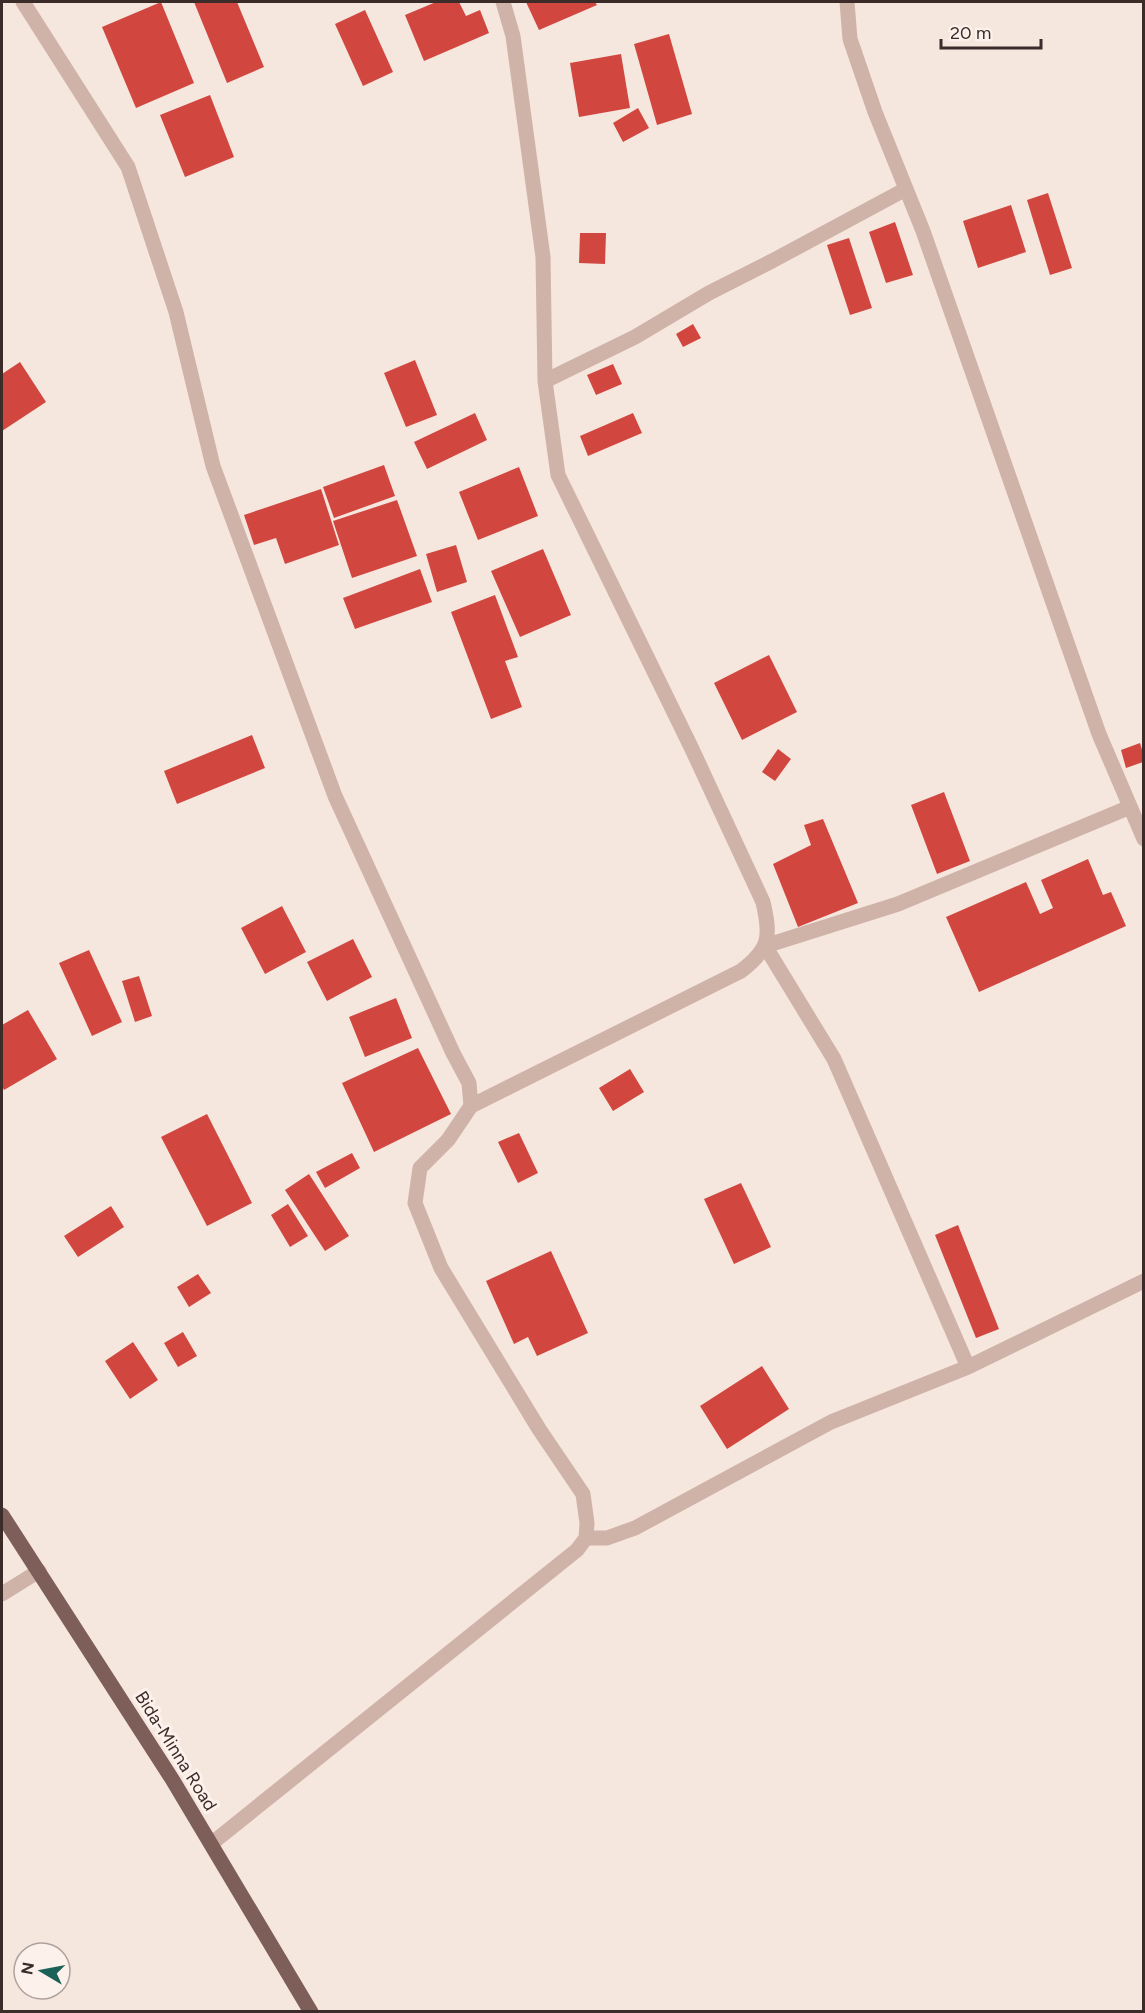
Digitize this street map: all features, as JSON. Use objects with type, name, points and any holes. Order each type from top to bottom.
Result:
[{"type":"main road","name":"Bida-Minna Road","points":[[2,1515],[172,1779],[311,2012]]},
{"type":"street","points":[[23,2],[128,167],[176,312],[213,466],[336,796],[453,1053],[469,1083],[471,1107]]},
{"type":"street","points":[[211,1844],[577,1550],[586,1538],[587,1523],[583,1494],[539,1429],[441,1268],[415,1203],[420,1168],[447,1140],[471,1107],[741,971],[755,960],[765,946],[768,926],[763,902],[691,747],[558,475],[545,381],[543,257],[513,36],[503,2]]},
{"type":"street","points":[[847,2],[850,39],[875,111],[923,231],[1098,734],[1143,839]]},
{"type":"street","points":[[545,381],[635,337],[709,292],[906,189]]},
{"type":"street","points":[[765,946],[898,904],[1130,807]]},
{"type":"street","points":[[765,946],[834,1059],[968,1367]]},
{"type":"street","points":[[586,1538],[608,1538],[635,1528],[831,1422],[968,1367],[1143,1281]]},
{"type":"street","points":[[2,1594],[39,1571]]},
{"type":"building","points":[[161,2],[194,83],[136,108],[102,27]]},
{"type":"building","points":[[194,2],[237,2],[264,67],[227,83]]},
{"type":"building","points":[[436,2],[459,2],[466,16],[480,10],[489,33],[424,61],[405,15]]},
{"type":"building","points":[[526,2],[595,2],[597,5],[539,30]]},
{"type":"building","points":[[365,10],[393,72],[363,86],[335,24]]},
{"type":"building","points":[[669,34],[692,114],[657,125],[634,44]]},
{"type":"building","points":[[621,54],[630,108],[579,117],[570,63]]},
{"type":"building","points":[[210,95],[234,157],[185,177],[160,115]]},
{"type":"building","points":[[638,108],[649,128],[623,142],[613,123]]},
{"type":"building","points":[[1048,193],[1072,268],[1050,275],[1027,200]]},
{"type":"building","points":[[1011,205],[1026,252],[978,268],[963,221]]},
{"type":"building","points":[[895,222],[913,275],[886,283],[869,232]]},
{"type":"building","points":[[580,233],[606,233],[605,264],[579,263]]},
{"type":"building","points":[[849,238],[872,308],[850,315],[827,245]]},
{"type":"building","points":[[693,324],[701,338],[683,347],[676,334]]},
{"type":"building","points":[[415,360],[437,415],[406,427],[384,373]]},
{"type":"building","points":[[20,362],[46,402],[2,431],[2,374]]},
{"type":"building","points":[[613,364],[622,384],[596,395],[587,375]]},
{"type":"building","points":[[475,413],[487,440],[427,469],[414,442]]},
{"type":"building","points":[[633,413],[642,433],[588,456],[580,436]]},
{"type":"building","points":[[384,465],[395,496],[334,518],[323,487]]},
{"type":"building","points":[[519,467],[538,516],[478,540],[459,492]]},
{"type":"building","points":[[321,489],[339,545],[285,564],[276,538],[254,545],[244,515]]},
{"type":"building","points":[[397,500],[417,556],[352,578],[333,521]]},
{"type":"building","points":[[456,545],[467,582],[437,592],[426,554]]},
{"type":"building","points":[[543,549],[571,615],[520,637],[491,571]]},
{"type":"building","points":[[420,569],[432,602],[355,629],[343,598]]},
{"type":"building","points":[[495,595],[518,657],[505,661],[522,707],[491,719],[451,612]]},
{"type":"building","points":[[769,655],[797,712],[742,740],[714,683]]},
{"type":"building","points":[[252,735],[265,768],[177,804],[164,771]]},
{"type":"building","points":[[1140,743],[1143,762],[1126,768],[1121,750]]},
{"type":"building","points":[[778,749],[791,759],[775,781],[762,772]]},
{"type":"building","points":[[944,792],[970,861],[937,874],[911,805]]},
{"type":"building","points":[[823,819],[858,903],[798,927],[773,864],[811,845],[804,825]]},
{"type":"building","points":[[1088,859],[1103,895],[1111,892],[1126,926],[979,992],[946,917],[1026,882],[1040,914],[1053,908],[1041,880]]},
{"type":"building","points":[[282,906],[306,952],[265,974],[241,928]]},
{"type":"building","points":[[353,939],[372,977],[327,1001],[307,962]]},
{"type":"building","points":[[89,950],[122,1022],[92,1036],[59,963]]},
{"type":"building","points":[[139,976],[152,1016],[135,1022],[122,981]]},
{"type":"building","points":[[396,998],[412,1038],[365,1057],[349,1017]]},
{"type":"building","points":[[28,1010],[57,1059],[4,1090],[2,1086],[2,1025]]},
{"type":"building","points":[[418,1048],[451,1114],[374,1152],[342,1083]]},
{"type":"building","points":[[630,1069],[644,1092],[613,1111],[599,1088]]},
{"type":"building","points":[[207,1114],[252,1203],[207,1226],[161,1137]]},
{"type":"building","points":[[519,1133],[538,1173],[518,1183],[498,1142]]},
{"type":"building","points":[[352,1153],[360,1168],[325,1188],[316,1172]]},
{"type":"building","points":[[309,1174],[349,1236],[325,1251],[285,1190]]},
{"type":"building","points":[[741,1183],[771,1247],[734,1264],[704,1199]]},
{"type":"building","points":[[288,1204],[308,1236],[290,1247],[271,1215]]},
{"type":"building","points":[[111,1206],[124,1227],[78,1257],[64,1236]]},
{"type":"building","points":[[958,1225],[999,1329],[976,1338],[935,1235]]},
{"type":"building","points":[[551,1251],[588,1333],[537,1356],[528,1337],[514,1344],[486,1281]]},
{"type":"building","points":[[198,1274],[211,1293],[189,1307],[177,1287]]},
{"type":"building","points":[[183,1332],[197,1356],[178,1367],[164,1343]]},
{"type":"building","points":[[133,1342],[158,1380],[130,1399],[105,1361]]},
{"type":"building","points":[[762,1366],[789,1409],[727,1449],[700,1406]]}]
